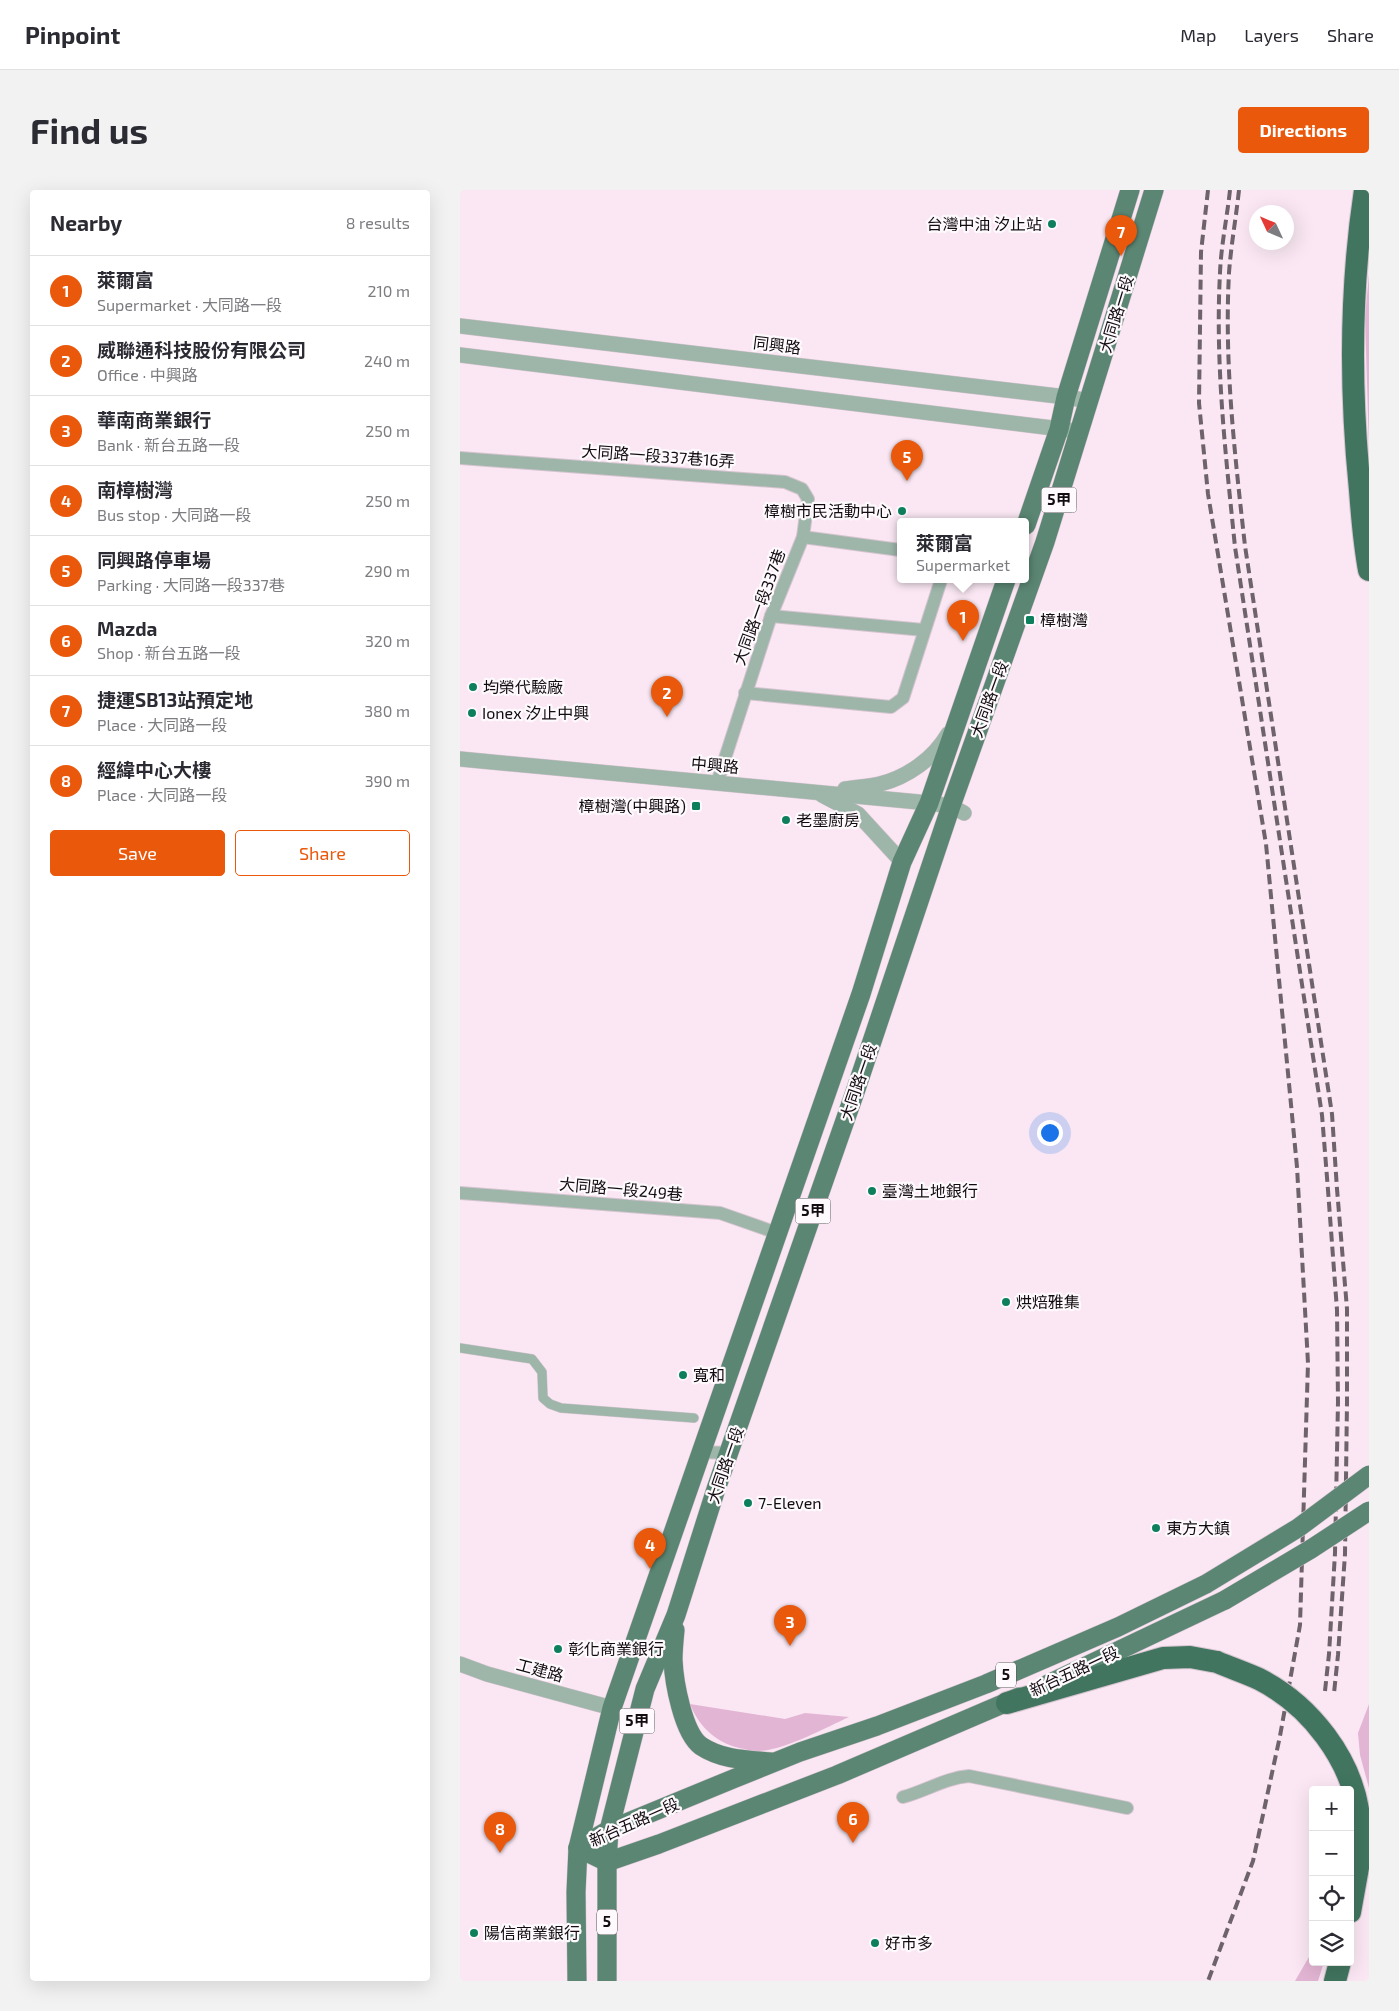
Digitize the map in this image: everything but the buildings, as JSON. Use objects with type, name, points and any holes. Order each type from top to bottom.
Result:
[{"type":"highway","points":[[1365,190],[1360,224],[1354,324],[1354,432],[1369,570]]},
{"type":"highway","points":[[1007,1703],[1164,1658],[1190,1657],[1217,1662],[1260,1680],[1294,1704],[1328,1738],[1348,1775],[1359,1815],[1359,1862],[1354,1890]]},
{"type":"highway","points":[[1335,1981],[1339,1966]]},
{"type":"main road","name":"大同路一段","points":[[1028,518],[1059,429],[1066,397],[1130,190]]},
{"type":"main road","name":"大同路一段","points":[[607,1981],[607,1862],[609,1830],[645,1689],[676,1615],[729,1453],[885,1002],[958,810],[1090,401],[1154,190]]},
{"type":"main road","name":"大同路一段","points":[[576,1981],[578,1848],[612,1708],[861,994],[902,862],[929,802],[1005,583]]},
{"type":"main road","points":[[861,994],[885,1002]]},
{"type":"main road","name":"新台五路一段","points":[[578,1848],[609,1830],[775,1762],[877,1726],[986,1684],[1118,1627],[1206,1584],[1298,1528],[1369,1475]]},
{"type":"main road","name":"新台五路一段","points":[[578,1848],[607,1862],[659,1844],[837,1775],[1007,1703],[1225,1600],[1312,1549],[1369,1511]]},
{"type":"main road","points":[[676,1615],[673,1660],[681,1705],[690,1731],[700,1745],[728,1758],[775,1762]]},
{"type":"street","name":"同興路","points":[[460,326],[1090,401]]},
{"type":"street","points":[[460,354],[1080,431]]},
{"type":"street","name":"大同路一段337巷16弄","points":[[460,458],[786,482],[802,489],[808,499],[803,537]]},
{"type":"street","name":"大同路一段337巷","points":[[717,783],[771,616],[803,537],[897,550]]},
{"type":"street","points":[[745,693],[891,707],[903,698],[940,583]]},
{"type":"street","points":[[771,616],[924,630]]},
{"type":"street","points":[[816,792],[881,784],[913,770],[940,748],[959,715]]},
{"type":"street","name":"中興路","points":[[460,759],[929,802],[958,810]]},
{"type":"street","points":[[816,792],[858,814],[902,862]]},
{"type":"street","name":"大同路一段249巷","points":[[460,1192],[720,1213],[777,1233]]},
{"type":"street","points":[[460,1348],[532,1359],[542,1372],[543,1398],[550,1404],[561,1408],[694,1418]]},
{"type":"street","points":[[701,1452],[729,1453]]},
{"type":"street","name":"工建路","points":[[460,1664],[487,1674],[612,1708]]},
{"type":"street","points":[[903,1797],[925,1790],[943,1780],[969,1776],[1127,1808]]},
{"type":"shaded area","points":[[1369,274],[1369,448],[1365,317]]},
{"type":"shaded area","points":[[690,1704],[785,1719],[805,1713],[849,1717],[793,1743],[769,1750],[755,1751],[735,1747],[711,1734],[699,1721]]},
{"type":"shaded area","points":[[1369,1704],[1369,1788],[1360,1755],[1358,1733]]},
{"type":"shaded area","points":[[1309,1957],[1309,1966],[1323,1966],[1318,1981],[1295,1981]]},
{"type":"railway","points":[[1208,190],[1201,252],[1199,403],[1208,494],[1266,844],[1297,1167],[1308,1363],[1300,1625],[1280,1736],[1253,1861],[1208,1981]]},
{"type":"railway","points":[[1230,190],[1220,273],[1219,307],[1220,376],[1228,479],[1235,547],[1322,1115],[1337,1310],[1338,1402],[1335,1553],[1325,1691]]},
{"type":"railway","points":[[1239,190],[1229,273],[1228,307],[1229,376],[1234,444],[1245,546],[1332,1114],[1347,1309],[1345,1554],[1334,1693]]},
{"type":"place","name":"台灣中油 汐止站","points":[[1052,224]]},
{"type":"place","name":"捷運SB13站預定地","points":[[1121,256]]},
{"type":"place","name":"同興路停車場","points":[[907,481]]},
{"type":"place","name":"樟樹市民活動中心","points":[[902,511]]},
{"type":"place","name":"樟樹灣","points":[[1030,620]]},
{"type":"place","name":"萊爾富","points":[[963,641]]},
{"type":"place","name":"均榮代驗廠","points":[[473,687]]},
{"type":"place","name":"Ionex 汐止中興","points":[[472,713]]},
{"type":"place","name":"威聯通科技股份有限公司","points":[[667,717]]},
{"type":"place","name":"樟樹灣(中興路)","points":[[696,806]]},
{"type":"place","name":"老墨廚房","points":[[786,820]]},
{"type":"place","name":"臺灣土地銀行","points":[[872,1191]]},
{"type":"place","name":"烘焙雅集","points":[[1006,1302]]},
{"type":"place","name":"寬和","points":[[683,1375]]},
{"type":"place","name":"7-Eleven","points":[[748,1503]]},
{"type":"place","name":"東方大鎮","points":[[1156,1528]]},
{"type":"place","name":"南樟樹灣","points":[[650,1569]]},
{"type":"place","name":"華南商業銀行","points":[[790,1646]]},
{"type":"place","name":"彰化商業銀行","points":[[558,1649]]},
{"type":"place","name":"Mazda","points":[[853,1843]]},
{"type":"place","name":"經緯中心大樓","points":[[500,1853]]},
{"type":"place","name":"陽信商業銀行","points":[[474,1933]]},
{"type":"place","name":"好市多","points":[[875,1943]]}]
